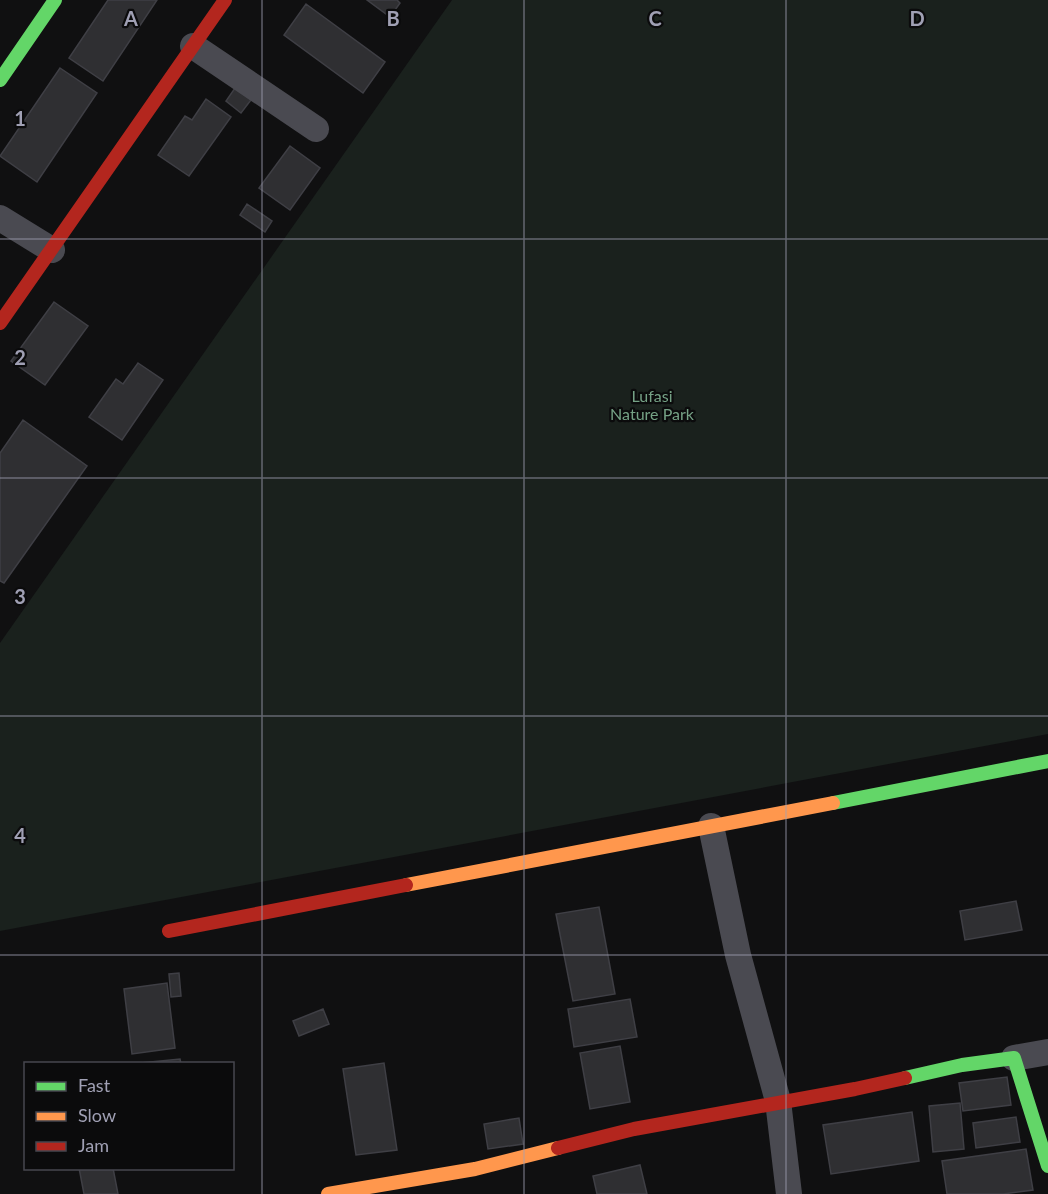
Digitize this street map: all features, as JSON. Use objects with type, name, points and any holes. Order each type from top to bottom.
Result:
[{"type":"street","points":[[0,80],[55,0]]},
{"type":"street","points":[[0,323],[225,0]]},
{"type":"street","points":[[193,46],[316,129]]},
{"type":"street","points":[[0,218],[52,250]]},
{"type":"street","points":[[169,931],[1048,761]]},
{"type":"street","points":[[711,826],[738,955],[778,1101],[789,1194]]},
{"type":"street","points":[[328,1194],[475,1169],[634,1129],[778,1101],[855,1089],[962,1065],[1048,1052]]},
{"type":"street","points":[[1014,1058],[1048,1166]]},
{"type":"green space","name":"Lufasi Nature Park","points":[[452,0],[1048,0],[1048,734],[0,931],[0,643]]},
{"type":"building","points":[[108,0],[157,0],[103,81],[69,58]]},
{"type":"building","points":[[367,0],[397,0],[400,3],[390,17]]},
{"type":"building","points":[[306,4],[385,62],[363,93],[284,35]]},
{"type":"building","points":[[60,68],[97,93],[37,182],[0,156]]},
{"type":"building","points":[[235,88],[251,100],[241,113],[226,101]]},
{"type":"building","points":[[206,99],[231,117],[189,176],[158,155],[185,116],[192,120]]},
{"type":"building","points":[[290,146],[320,168],[290,210],[259,188]]},
{"type":"building","points":[[247,204],[272,221],[265,232],[240,215]]},
{"type":"building","points":[[54,302],[88,326],[45,385],[11,361]]},
{"type":"building","points":[[138,363],[163,380],[122,440],[89,417],[116,379],[123,384]]},
{"type":"building","points":[[23,420],[87,466],[4,583],[0,581],[0,453]]},
{"type":"building","points":[[1016,901],[1022,930],[965,940],[960,911]]},
{"type":"building","points":[[599,907],[615,994],[573,1001],[556,914]]},
{"type":"building","points":[[179,973],[181,996],[171,997],[169,974]]},
{"type":"building","points":[[167,983],[175,1048],[132,1054],[124,989]]},
{"type":"building","points":[[630,999],[637,1037],[574,1047],[568,1009]]},
{"type":"building","points":[[323,1009],[329,1024],[299,1036],[293,1021]]},
{"type":"building","points":[[620,1046],[630,1102],[590,1109],[580,1053]]},
{"type":"building","points":[[180,1059],[181,1062],[150,1062]]},
{"type":"building","points":[[384,1063],[397,1150],[356,1155],[343,1069]]},
{"type":"building","points":[[1007,1077],[1011,1105],[963,1111],[959,1083]]},
{"type":"building","points":[[960,1103],[964,1149],[933,1152],[929,1106]]},
{"type":"building","points":[[912,1112],[919,1161],[831,1174],[823,1125]]},
{"type":"building","points":[[1016,1117],[1020,1142],[976,1148],[973,1123]]},
{"type":"building","points":[[519,1118],[523,1144],[488,1149],[484,1124]]},
{"type":"building","points":[[1026,1149],[1033,1190],[1003,1194],[947,1194],[942,1161]]},
{"type":"building","points":[[640,1165],[647,1194],[597,1194],[593,1176]]},
{"type":"building","points":[[79,1170],[113,1170],[118,1194],[84,1194]]},
{"type":"traffic: fast","points":[[0,80],[55,0]]},
{"type":"traffic: fast","points":[[833,803],[1048,761]]},
{"type":"traffic: fast","points":[[905,1078],[962,1065],[1014,1058],[1048,1166]]},
{"type":"traffic: slow","points":[[406,885],[833,803]]},
{"type":"traffic: slow","points":[[328,1194],[475,1169],[558,1148]]},
{"type":"traffic: jam","points":[[0,323],[225,0]]},
{"type":"traffic: jam","points":[[169,931],[406,885]]},
{"type":"traffic: jam","points":[[558,1148],[634,1129],[905,1078]]}]
